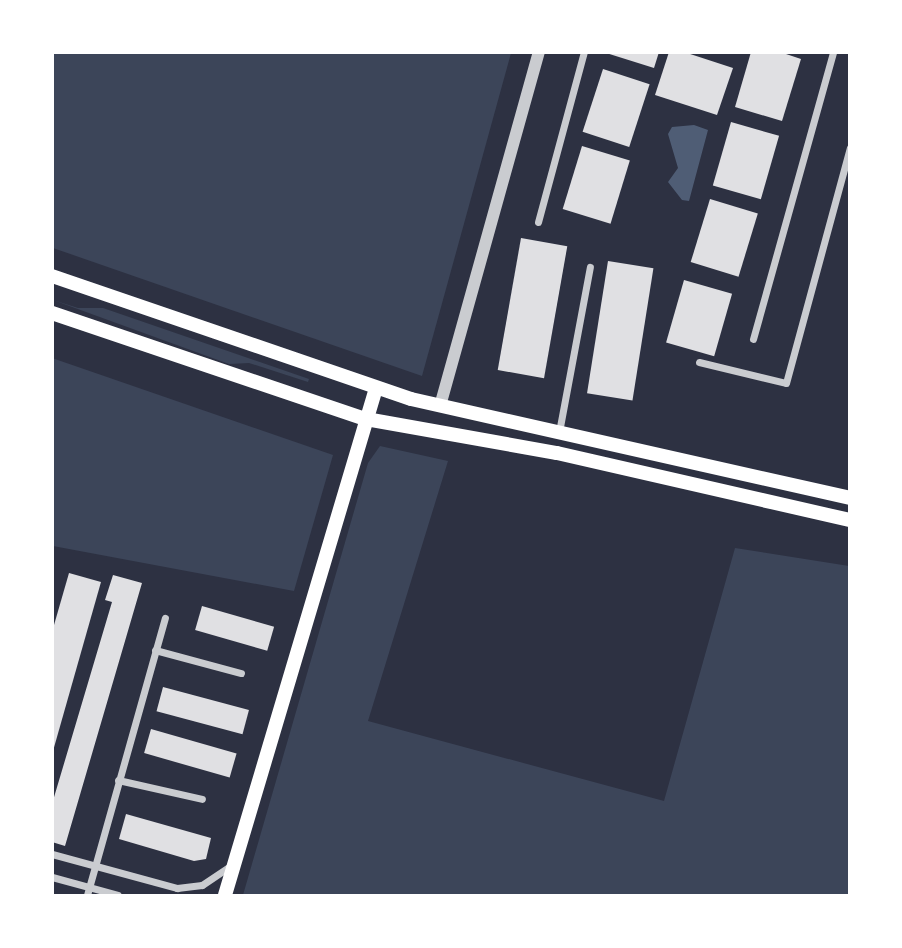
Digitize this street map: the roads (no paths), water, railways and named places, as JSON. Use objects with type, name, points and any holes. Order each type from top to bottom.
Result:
[{"type":"main road","points":[[52,276],[376,388],[440,407],[849,498]]},
{"type":"main road","points":[[52,313],[366,419],[557,453],[849,520]]},
{"type":"main road","points":[[225,895],[376,388]]},
{"type":"street","points":[[440,407],[539,52]]},
{"type":"street","points":[[538,222],[584,52]]},
{"type":"street","points":[[753,339],[833,52]]},
{"type":"street","points":[[699,362],[786,383],[849,148]]},
{"type":"street","points":[[559,433],[590,267]]},
{"type":"street","points":[[87,895],[165,618]]},
{"type":"street","points":[[155,650],[241,673]]},
{"type":"street","points":[[118,780],[202,799]]},
{"type":"street","points":[[52,854],[161,886],[202,885],[234,864]]},
{"type":"street","points":[[52,877],[118,895]]},
{"type":"street","points":[[158,895],[161,886]]}]
